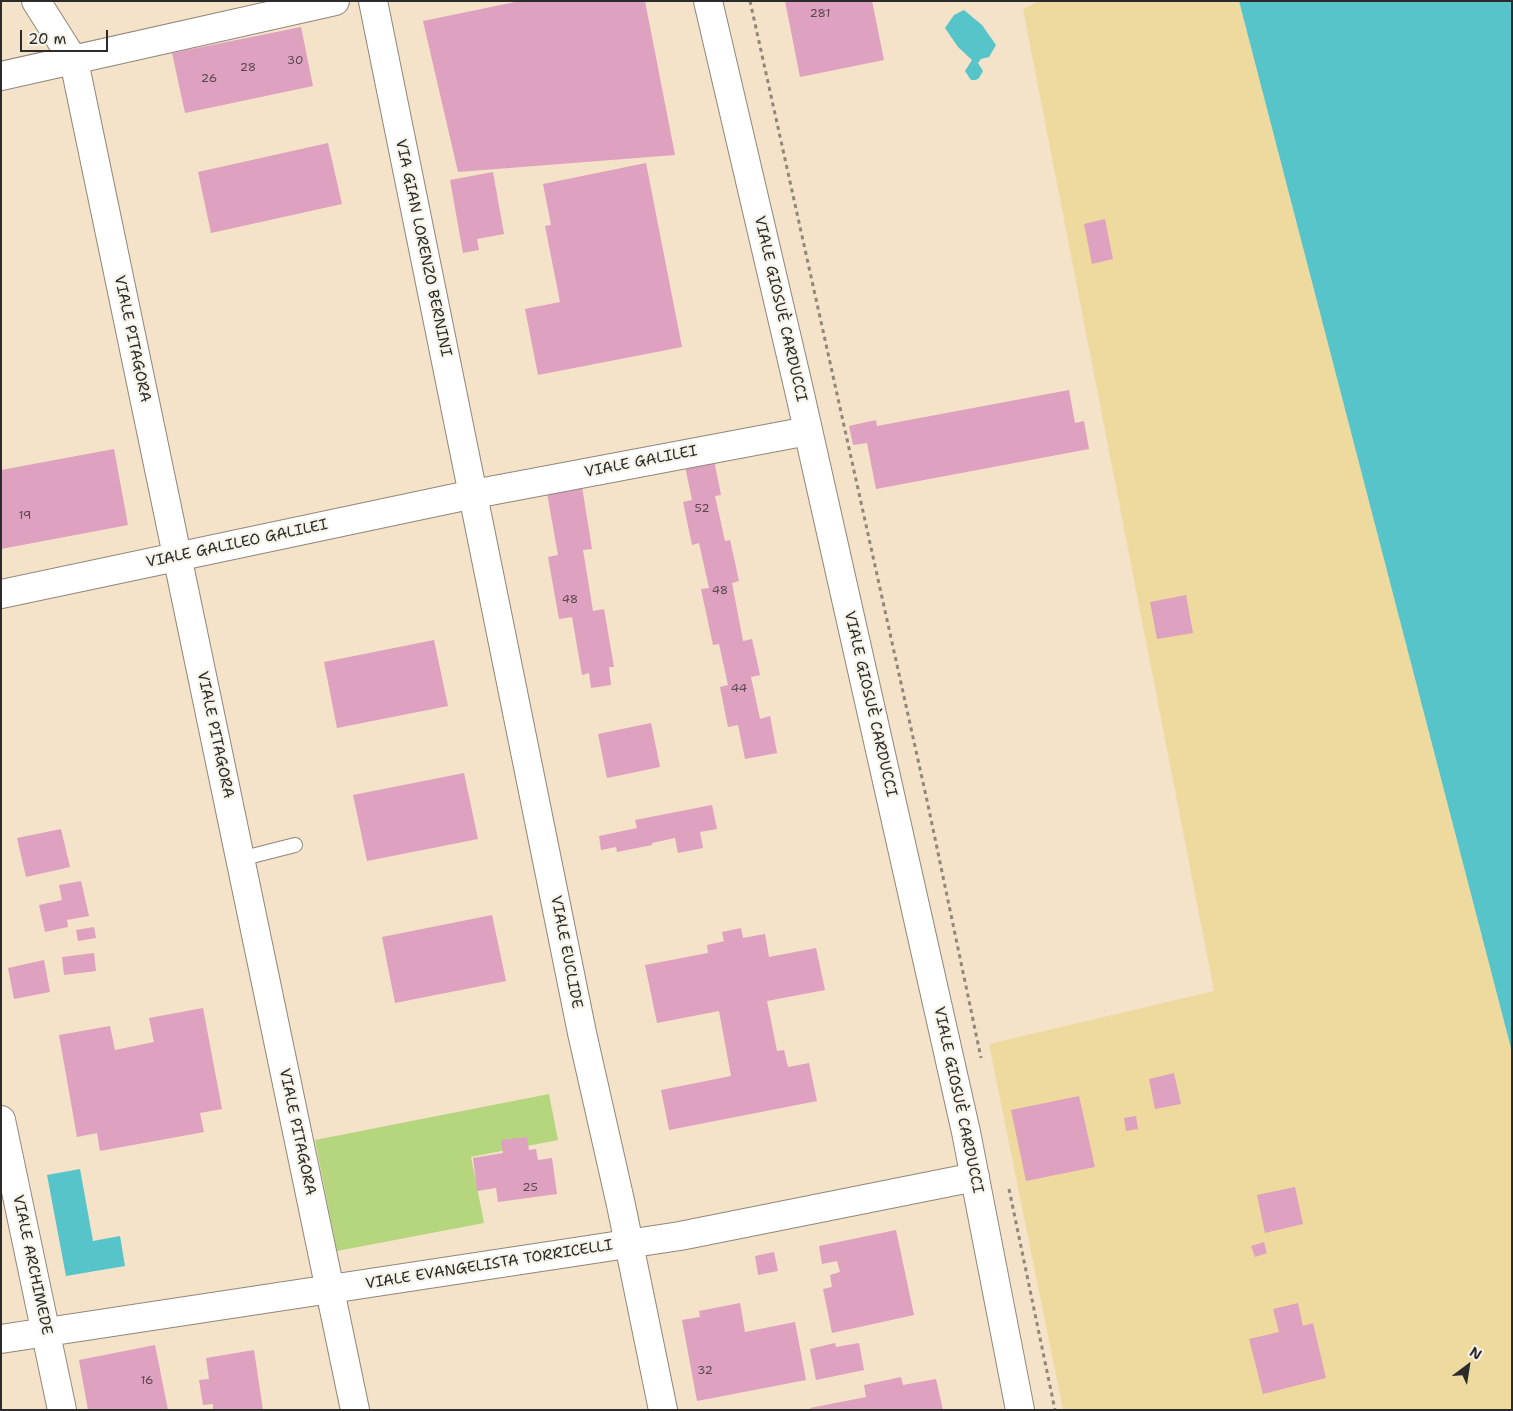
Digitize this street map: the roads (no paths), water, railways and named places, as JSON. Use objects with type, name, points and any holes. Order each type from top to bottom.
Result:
[{"type":"street","points":[[36,1],[74,61]]},
{"type":"street","points":[[1,76],[336,1]]},
{"type":"street","name":"VIA GIAN LORENZO BERNINI","points":[[373,1],[474,494]]},
{"type":"street","name":"VIALE GIOSUÈ CARDUCCI","points":[[708,1],[808,431],[975,1177],[1020,1410]]},
{"type":"street","name":"VIALE PITAGORA","points":[[74,61],[355,1410]]},
{"type":"street","name":"VIALE GALILEI","points":[[474,494],[808,431]]},
{"type":"street","name":"VIALE GALILEO GALILEI","points":[[1,594],[474,494]]},
{"type":"street","name":"VIALE EUCLIDE","points":[[474,494],[580,1024],[663,1410]]},
{"type":"street","name":"VIALE ARCHIMEDE","points":[[1,1120],[62,1410]]},
{"type":"street","name":"VIALE EVANGELISTA TORRICELLI","points":[[1,1339],[680,1236],[975,1177]]},
{"type":"lane","points":[[240,859],[296,845]]},
{"type":"water","points":[[1239,1],[1512,1],[1512,1052]]},
{"type":"water","points":[[964,10],[982,25],[996,45],[989,57],[981,59],[978,63],[983,71],[976,80],[971,80],[965,71],[972,60],[958,47],[945,28],[954,15]]},
{"type":"water","points":[[80,1169],[93,1241],[120,1236],[125,1266],[66,1276],[47,1175]]}]
